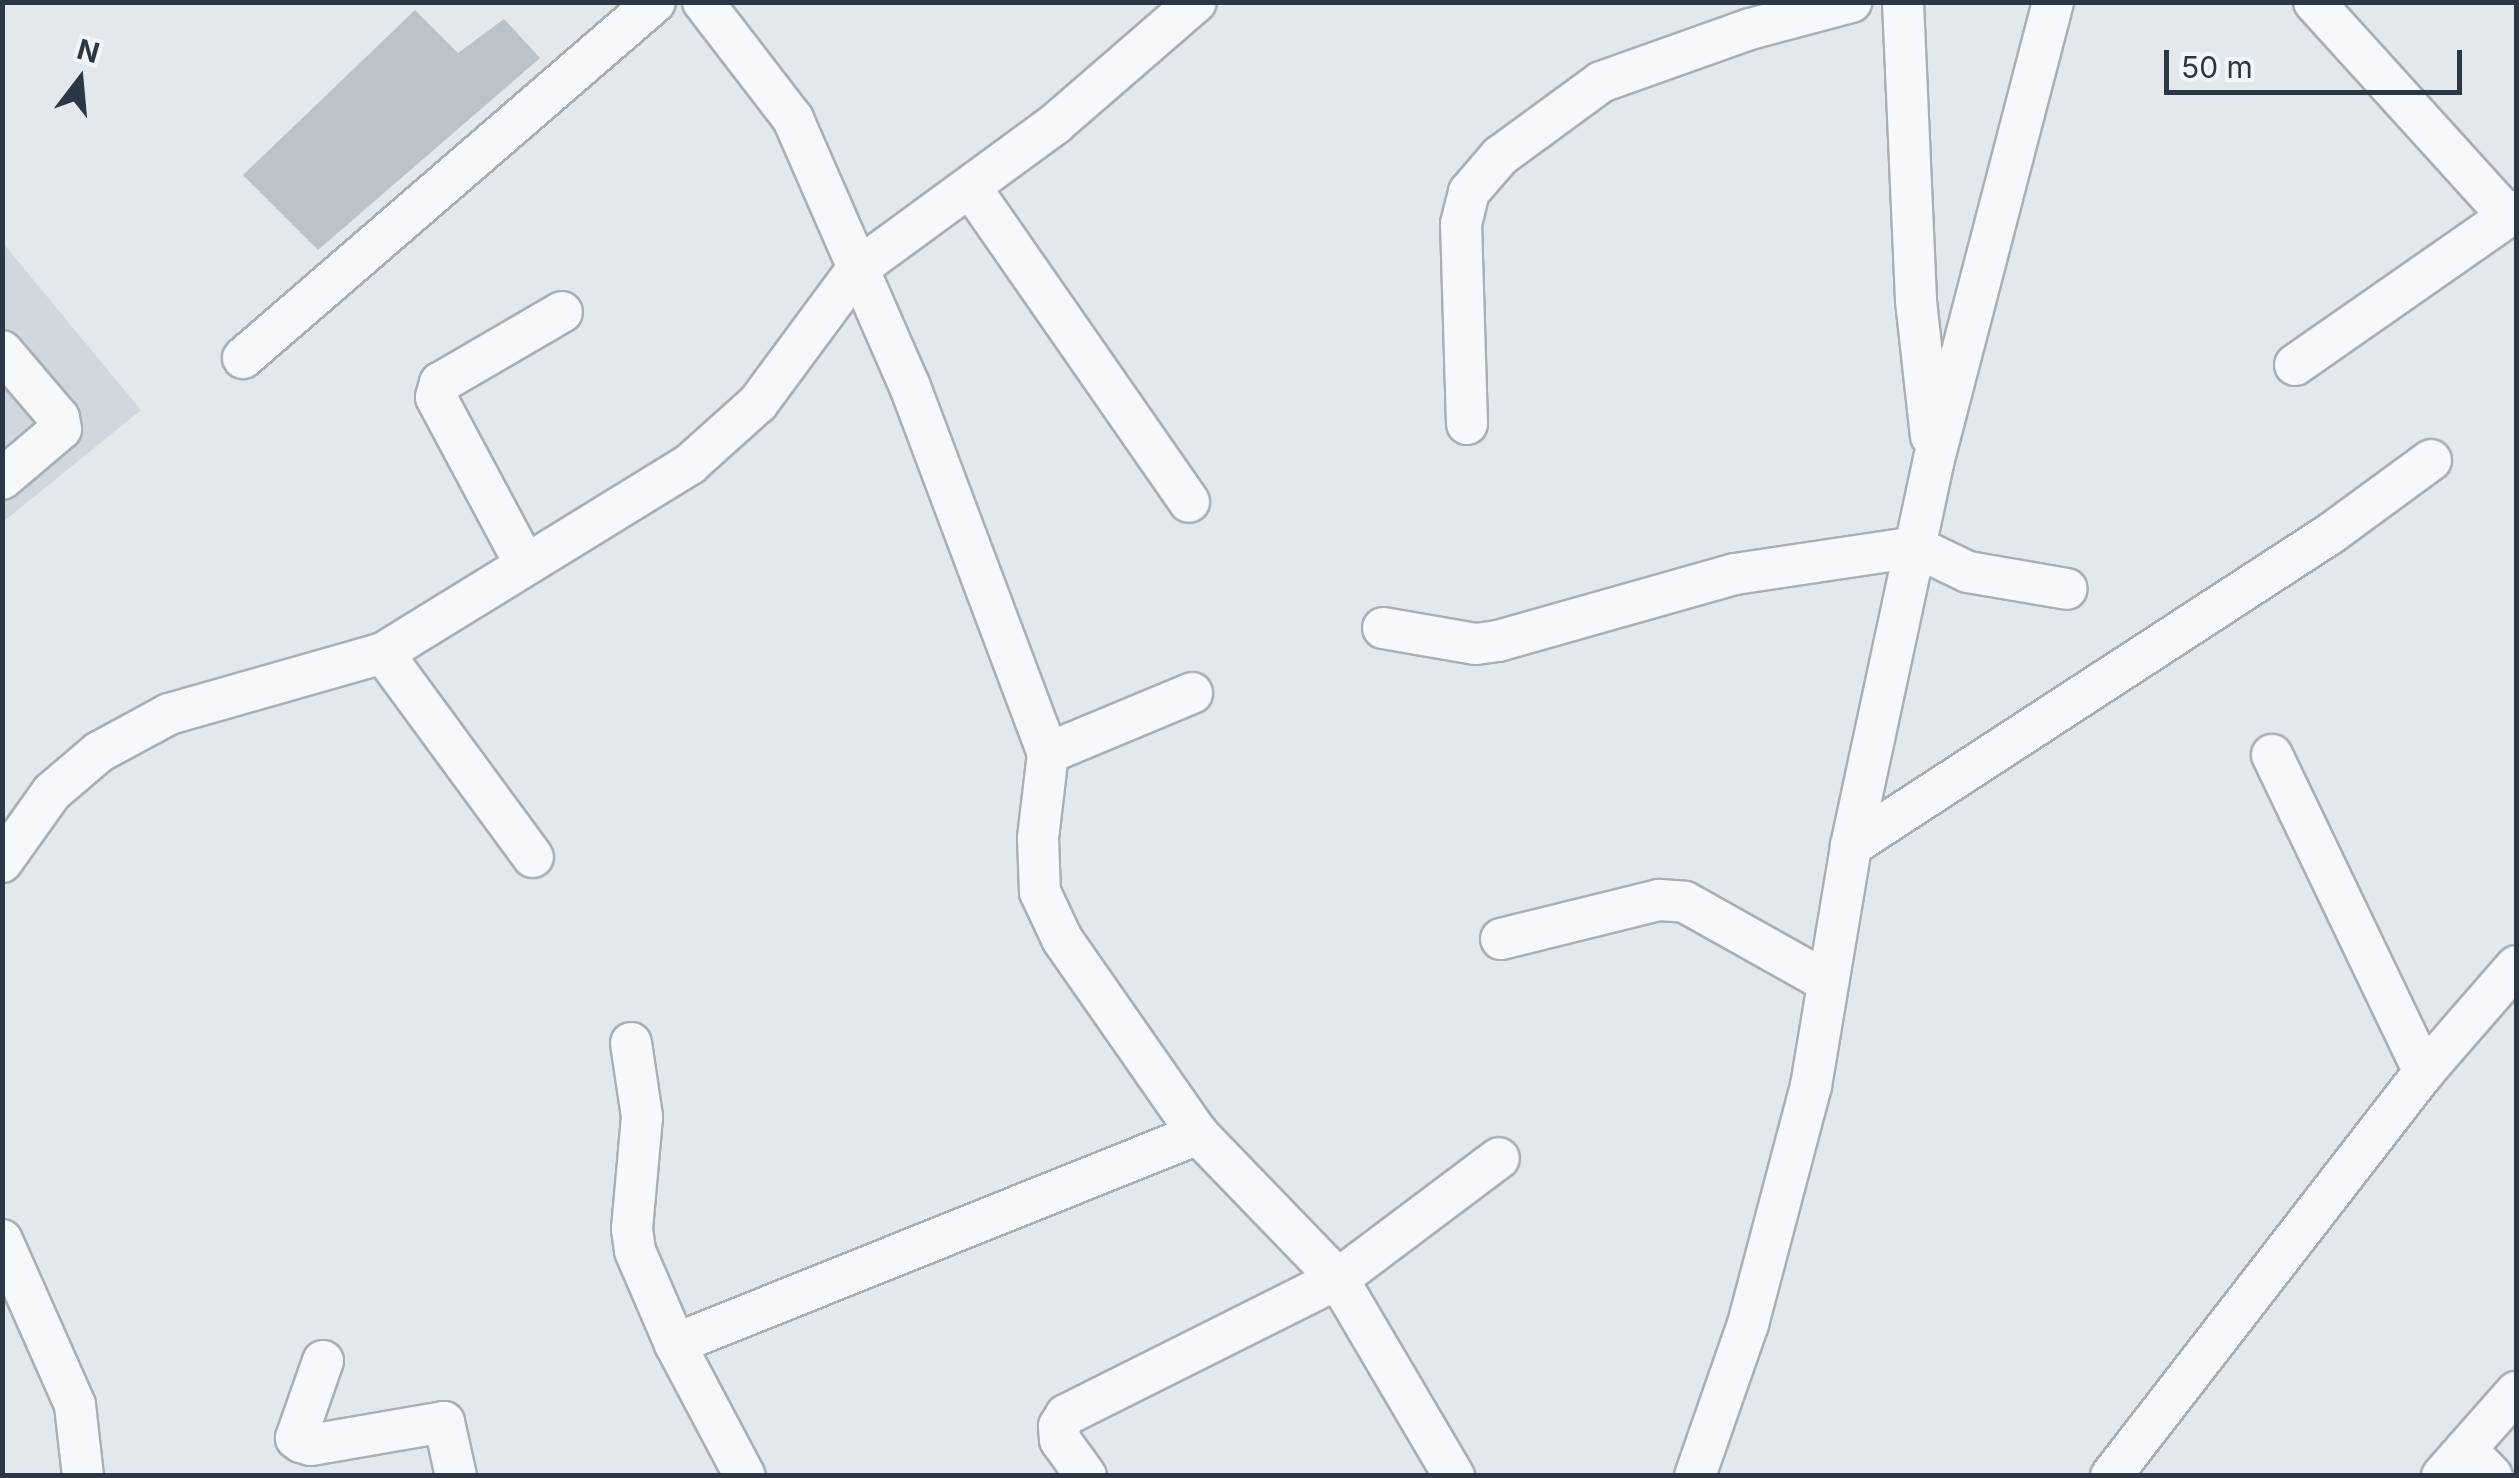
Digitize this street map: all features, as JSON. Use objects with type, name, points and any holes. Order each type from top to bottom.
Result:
[{"type":"street","points":[[244,358],[656,2]]},
{"type":"street","points":[[703,2],[793,119],[909,384],[1048,753],[1038,838],[1040,892],[1062,938],[1198,1134],[1338,1280],[1454,1476]]},
{"type":"street","points":[[2,862],[52,792],[99,752],[169,714],[383,653],[690,464],[726,436],[758,403],[858,270],[1054,124],[1196,2]]},
{"type":"street","points":[[1466,424],[1461,224],[1469,192],[1500,156],[1602,82],[1750,29],[1851,2]]},
{"type":"street","points":[[1904,2],[1916,301],[1934,459]]},
{"type":"street","points":[[1695,1476],[1758,1288],[1811,1086],[1851,846],[1934,459],[2053,2]]},
{"type":"street","points":[[2295,365],[2513,214],[2314,2]]},
{"type":"street","points":[[971,188],[1189,502]]},
{"type":"street","points":[[525,564],[436,397],[440,383],[562,312]]},
{"type":"street","points":[[2,351],[59,418],[61,429],[2,479]]},
{"type":"street","points":[[1851,846],[2330,534],[2431,460]]},
{"type":"street","points":[[1383,628],[1476,644],[1498,641],[1735,574],[1916,547],[1968,572],[2067,589]]},
{"type":"street","points":[[383,653],[533,857]]},
{"type":"street","points":[[1048,753],[1192,693]]},
{"type":"street","points":[[2272,755],[2424,1072]]},
{"type":"street","points":[[1501,940],[1659,900],[1686,902],[1826,981]]},
{"type":"street","points":[[2111,1476],[2424,1072],[2516,966]]},
{"type":"street","points":[[631,1043],[642,1117],[632,1229],[634,1251],[675,1344],[745,1476]]},
{"type":"street","points":[[675,1344],[1198,1134]]},
{"type":"street","points":[[1086,1476],[1060,1440],[1058,1426],[1066,1415],[1338,1280],[1499,1158]]},
{"type":"street","points":[[2,1240],[75,1405],[83,1476]]},
{"type":"street","points":[[324,1361],[296,1438],[311,1445],[444,1422],[456,1476]]},
{"type":"street","points":[[2467,1466],[2516,1392]]},
{"type":"shaded area","points":[[2,242],[141,410],[3,522],[2,522]]},
{"type":"building","points":[[415,10],[458,53],[504,19],[540,58],[318,250],[243,175]]}]
